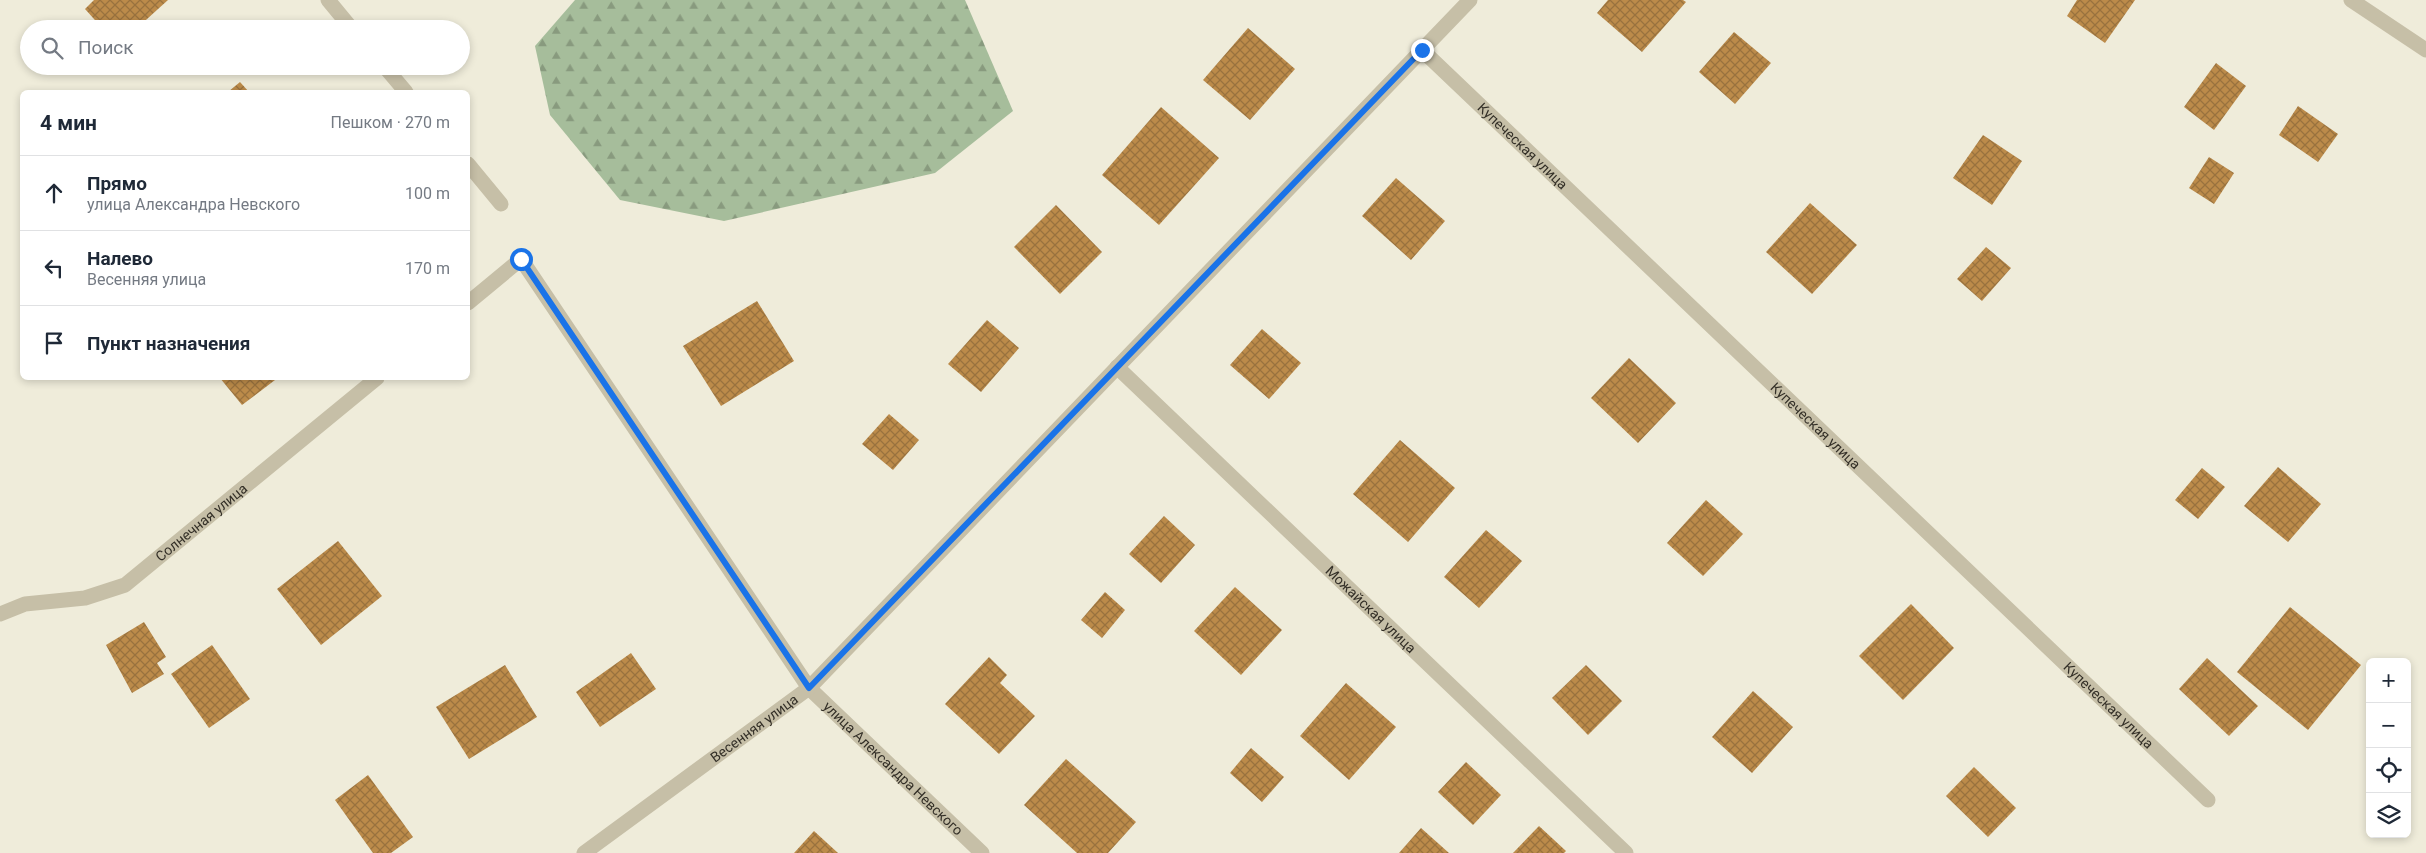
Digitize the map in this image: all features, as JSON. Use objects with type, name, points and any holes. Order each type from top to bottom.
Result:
[{"type":"street","points":[[328,0],[345,20]]},
{"type":"street","name":"Весенняя улица","points":[[584,853],[809,688],[1470,0]]},
{"type":"street","points":[[2351,0],[2426,50]]},
{"type":"street","name":"Купеческая улица","points":[[1422,50],[2208,800]]},
{"type":"street","points":[[392,75],[404,90]]},
{"type":"street","points":[[470,166],[501,204]]},
{"type":"street","name":"улица Александра Невского","points":[[470,301],[521,259],[809,688],[982,853]]},
{"type":"street","name":"Можайская улица","points":[[1117,367],[1626,853]]},
{"type":"street","name":"Солнечная улица","points":[[0,614],[25,604],[85,598],[125,585],[375,380]]},
{"type":"green space","points":[[575,0],[965,0],[1013,111],[935,173],[724,221],[620,200],[550,115],[535,46]]},
{"type":"building","points":[[94,0],[168,0],[146,20],[95,20],[85,9]]},
{"type":"building","points":[[1608,0],[1683,0],[1686,2],[1642,52],[1597,13]]},
{"type":"building","points":[[2077,0],[2135,0],[2105,43],[2067,16]]},
{"type":"building","points":[[1248,28],[1295,69],[1250,120],[1203,80]]},
{"type":"building","points":[[1734,32],[1771,63],[1735,104],[1699,72]]},
{"type":"building","points":[[2216,63],[2246,86],[2214,130],[2184,107]]},
{"type":"building","points":[[240,82],[247,90],[230,90]]},
{"type":"building","points":[[2298,106],[2338,134],[2318,162],[2279,135]]},
{"type":"building","points":[[1161,107],[1219,158],[1159,225],[1102,175]]},
{"type":"building","points":[[1983,135],[2022,161],[1992,205],[1953,178]]},
{"type":"building","points":[[2209,157],[2234,173],[2214,204],[2189,188]]},
{"type":"building","points":[[1396,178],[1445,221],[1411,260],[1362,216]]},
{"type":"building","points":[[1810,203],[1857,245],[1812,294],[1766,252]]},
{"type":"building","points":[[1056,205],[1102,252],[1060,294],[1014,247]]},
{"type":"building","points":[[1986,247],[2011,268],[1982,301],[1957,279]]},
{"type":"building","points":[[757,301],[794,361],[721,406],[683,346]]},
{"type":"building","points":[[987,320],[1019,348],[981,392],[948,364]]},
{"type":"building","points":[[1262,329],[1301,363],[1269,399],[1230,365]]},
{"type":"building","points":[[1629,358],[1676,403],[1638,443],[1591,398]]},
{"type":"building","points":[[222,380],[275,380],[242,405]]},
{"type":"building","points":[[889,414],[919,440],[893,470],[862,444]]},
{"type":"building","points":[[1400,440],[1455,488],[1408,542],[1353,494]]},
{"type":"building","points":[[2278,467],[2321,504],[2288,542],[2244,506]]},
{"type":"building","points":[[2202,468],[2225,487],[2198,519],[2175,500]]},
{"type":"building","points":[[1706,500],[1743,534],[1703,576],[1667,543]]},
{"type":"building","points":[[1164,516],[1195,545],[1161,583],[1129,554]]},
{"type":"building","points":[[1486,530],[1522,561],[1479,608],[1444,577]]},
{"type":"building","points":[[338,541],[382,596],[321,645],[277,589]]},
{"type":"building","points":[[1235,587],[1282,630],[1241,675],[1194,631]]},
{"type":"building","points":[[1105,592],[1125,610],[1102,638],[1081,620]]},
{"type":"building","points":[[1911,604],[1954,648],[1903,700],[1859,656]]},
{"type":"building","points":[[2290,607],[2361,665],[2308,730],[2237,672]]},
{"type":"building","points":[[144,622],[166,657],[157,663],[164,674],[132,693],[106,645]]},
{"type":"building","points":[[212,645],[250,699],[209,728],[171,674]]},
{"type":"building","points":[[631,653],[656,689],[600,727],[576,692]]},
{"type":"building","points":[[989,657],[1007,675],[1000,683],[1035,716],[999,754],[945,704]]},
{"type":"building","points":[[2207,658],[2258,706],[2229,736],[2179,689]]},
{"type":"building","points":[[505,665],[537,717],[469,759],[436,707]]},
{"type":"building","points":[[1586,665],[1622,701],[1588,735],[1552,698]]},
{"type":"building","points":[[1346,683],[1396,727],[1349,780],[1300,736]]},
{"type":"building","points":[[1753,691],[1793,727],[1752,773],[1712,737]]},
{"type":"building","points":[[1251,748],[1284,777],[1262,802],[1230,773]]},
{"type":"building","points":[[1066,759],[1136,822],[1108,853],[1077,853],[1024,805]]},
{"type":"building","points":[[1466,762],[1501,795],[1473,825],[1438,792]]},
{"type":"building","points":[[1974,767],[2016,808],[1988,837],[1946,796]]},
{"type":"building","points":[[368,775],[413,837],[391,853],[373,853],[335,800]]},
{"type":"building","points":[[1539,826],[1566,851],[1564,853],[1513,853]]},
{"type":"building","points":[[1421,828],[1449,853],[1399,853]]},
{"type":"building","points":[[814,831],[838,853],[794,853]]},
{"type":"route","points":[[521,259],[809,688],[1422,50]]}]
